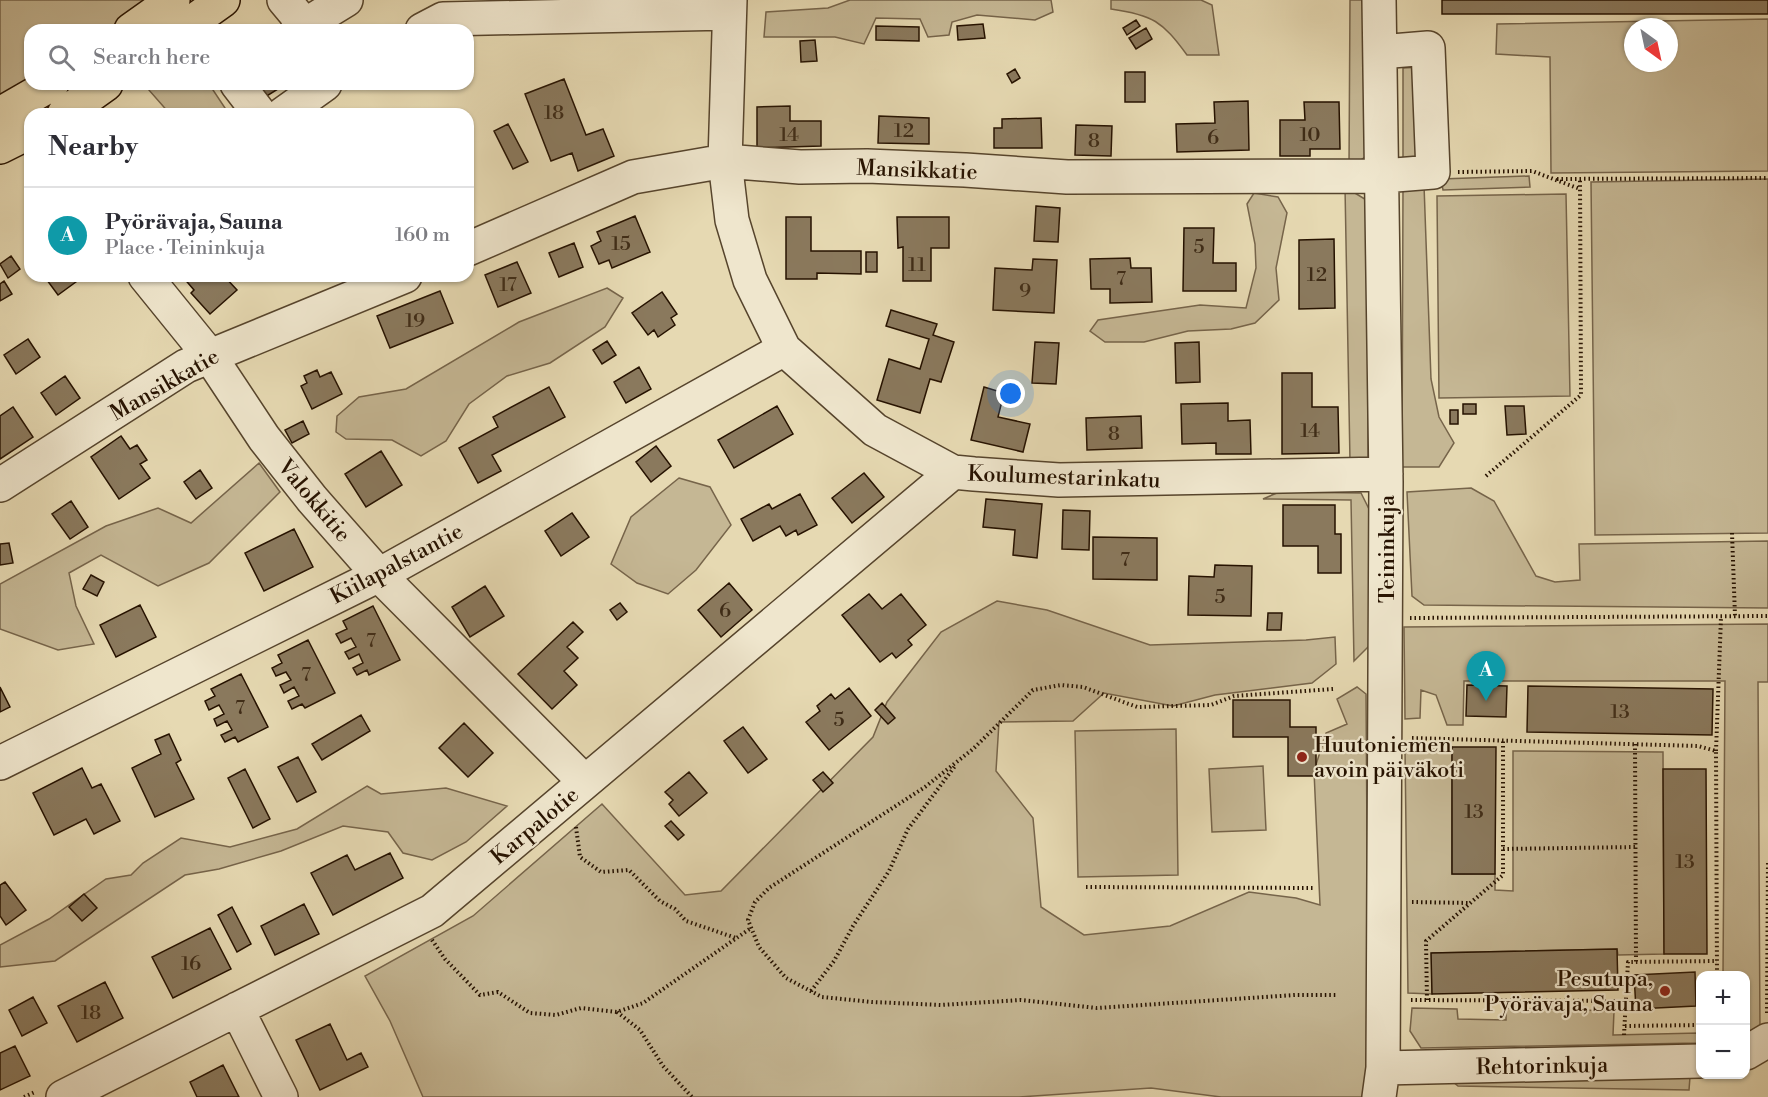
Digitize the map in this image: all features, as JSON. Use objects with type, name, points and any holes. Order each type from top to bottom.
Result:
[{"type":"main road","points":[[139,24],[173,0]]},
{"type":"main road","points":[[189,24],[223,0]]},
{"type":"main road","points":[[0,114],[42,90]]},
{"type":"main road","points":[[72,108],[97,90]]},
{"type":"main road","points":[[0,147],[24,135]]},
{"type":"street","points":[[284,0],[301,24]]},
{"type":"street","points":[[310,24],[346,0]]},
{"type":"street","name":"Teininkuja","points":[[1379,0],[1386,474],[1381,1083]]},
{"type":"street","points":[[433,24],[457,9],[730,7]]},
{"type":"street","name":"Koulumestarinkatu","points":[[730,7],[725,162],[732,220],[750,280],[784,349],[875,430],[953,472],[1059,480],[1386,474]]},
{"type":"street","points":[[1380,52],[1428,48],[1433,172]]},
{"type":"street","points":[[242,90],[255,108]]},
{"type":"street","points":[[291,108],[317,90]]},
{"type":"street","name":"Mansikkatie","points":[[474,246],[633,177],[725,162],[800,167],[955,169],[1067,177],[1383,176],[1433,172]]},
{"type":"street","name":"Valokkitie","points":[[150,282],[208,355],[278,455],[312,499],[379,575],[585,782]]},
{"type":"street","name":"Mansikkatie","points":[[0,485],[186,366],[390,282]]},
{"type":"street","name":"Kiilapalstantie","points":[[0,763],[379,575],[784,349]]},
{"type":"street","name":"Karpalotie","points":[[52,1093],[237,1009],[432,910],[953,472]]},
{"type":"street","points":[[237,1009],[282,1097]]},
{"type":"street","name":"Rehtorinkuja","points":[[1381,1083],[1623,1063],[1696,1061]]},
{"type":"path","points":[[1433,172],[1533,171],[1580,189]]},
{"type":"path","points":[[1486,476],[1581,394],[1580,178]]},
{"type":"path","points":[[1557,179],[1768,178]]},
{"type":"path","points":[[1732,533],[1735,616]]},
{"type":"path","points":[[1386,618],[1768,616]]},
{"type":"path","points":[[1717,971],[1716,751],[1721,617]]},
{"type":"path","points":[[1333,689],[1234,696],[1211,705],[1137,707],[1083,687],[1061,685],[1033,690],[959,761],[925,787],[769,888],[754,902],[748,920],[759,947],[786,978],[822,997],[941,1005],[1021,1000],[1097,1008],[1295,995],[1335,995]]},
{"type":"path","points":[[1385,738],[1503,739],[1698,746],[1716,751]]},
{"type":"path","points":[[1427,1000],[1426,940],[1503,875],[1503,739]]},
{"type":"path","points":[[1635,744],[1636,962]]},
{"type":"path","points":[[811,991],[834,961],[853,926],[889,871],[908,829],[959,761]]},
{"type":"path","points":[[576,823],[580,857],[600,872],[629,870],[660,901],[675,909],[686,921],[736,938]]},
{"type":"path","points":[[1503,849],[1635,847]]},
{"type":"path","points":[[1760,1045],[1768,860]]},
{"type":"path","points":[[1086,887],[1313,888]]},
{"type":"path","points":[[1400,901],[1471,903]]},
{"type":"path","points":[[417,918],[445,958],[480,995],[498,992],[530,1013],[556,1015],[580,1008],[617,1012],[643,1003],[751,928]]},
{"type":"path","points":[[1623,1063],[1628,962],[1717,961]]},
{"type":"path","points":[[1383,998],[1626,1000]]},
{"type":"path","points":[[617,1012],[640,1030],[663,1066],[692,1097]]},
{"type":"path","points":[[1625,1026],[1696,1025]]},
{"type":"path","points":[[24,1097],[52,1093]]},
{"type":"shaded area","points":[[0,0],[157,0],[124,24],[24,24],[24,88],[0,103]]},
{"type":"shaded area","points":[[850,0],[1051,0],[1053,12],[1035,20],[977,15],[952,22],[949,35],[928,37],[920,19],[876,18],[864,44],[835,37],[764,37],[766,12],[828,8]]},
{"type":"shaded area","points":[[1111,0],[1201,0],[1212,5],[1219,55],[1187,55],[1163,27],[1147,17],[1111,9]]},
{"type":"shaded area","points":[[1350,0],[1366,0],[1365,157],[1349,168]]},
{"type":"shaded area","points":[[1768,19],[1768,171],[1551,173],[1550,57],[1496,54],[1497,24],[1624,22],[1624,72],[1678,72],[1678,21]]},
{"type":"shaded area","points":[[1422,67],[1423,166],[1403,165],[1403,68]]},
{"type":"shaded area","points":[[149,90],[213,90],[225,108],[165,108]]},
{"type":"shaded area","points":[[1529,176],[1530,187],[1443,190],[1441,179]]},
{"type":"shaded area","points":[[1768,179],[1768,533],[1595,535],[1591,182]]},
{"type":"shaded area","points":[[1424,185],[1431,379],[1439,417],[1454,443],[1439,467],[1402,467],[1403,187]]},
{"type":"shaded area","points":[[1345,187],[1368,201],[1368,460],[1350,461]]},
{"type":"shaded area","points":[[1254,193],[1278,197],[1287,213],[1276,268],[1279,300],[1255,323],[1231,329],[1188,331],[1144,342],[1105,342],[1090,331],[1098,320],[1200,305],[1246,308],[1256,268],[1255,244],[1247,204]]},
{"type":"shaded area","points":[[1566,194],[1570,396],[1439,398],[1437,196]]},
{"type":"shaded area","points":[[607,288],[623,298],[605,327],[550,363],[507,376],[469,404],[446,441],[421,456],[392,440],[346,439],[336,432],[337,416],[359,397],[406,389],[519,322]]},
{"type":"shaded area","points":[[259,463],[280,492],[209,563],[158,586],[101,555],[69,573],[76,606],[94,644],[58,650],[0,629],[0,584],[106,526],[158,508],[191,523]]},
{"type":"shaded area","points":[[679,478],[710,487],[731,525],[696,570],[668,594],[637,583],[611,564],[631,517]]},
{"type":"shaded area","points":[[1471,488],[1494,501],[1536,576],[1555,582],[1580,580],[1579,544],[1768,541],[1768,608],[1424,605],[1412,596],[1407,492]]},
{"type":"shaded area","points":[[1279,492],[1361,493],[1370,511],[1371,644],[1354,661],[1351,500],[1263,499]]},
{"type":"shaded area","points":[[997,601],[1047,610],[1150,645],[1335,637],[1336,664],[1312,683],[1215,695],[1173,706],[1104,693],[1073,721],[999,722],[996,771],[1033,818],[1041,907],[1084,935],[1170,926],[1249,892],[1296,898],[1320,905],[1314,771],[1326,733],[1347,724],[1337,699],[1357,687],[1366,694],[1368,987],[1373,1097],[1221,1097],[1151,1088],[1019,1097],[423,1097],[390,1021],[365,976],[473,916],[602,804],[685,895],[721,891],[873,737],[887,702],[941,632]]},
{"type":"shaded area","points":[[1768,624],[1768,682],[1758,682],[1760,1033],[1750,1033],[1750,971],[1723,971],[1725,681],[1464,681],[1463,725],[1447,725],[1436,695],[1421,690],[1420,718],[1405,719],[1404,627]]},
{"type":"shaded area","points":[[1176,729],[1178,875],[1078,877],[1075,731]]},
{"type":"shaded area","points":[[1452,747],[1452,874],[1495,874],[1495,890],[1513,891],[1513,751],[1663,752],[1664,954],[1618,955],[1617,949],[1432,953],[1432,994],[1408,993],[1405,748]]},
{"type":"shaded area","points":[[1263,766],[1266,830],[1212,832],[1209,769]]},
{"type":"shaded area","points":[[367,786],[381,794],[446,788],[507,806],[466,842],[432,860],[403,853],[388,832],[343,826],[281,851],[219,869],[185,875],[55,961],[0,967],[0,945],[49,919],[106,879],[131,875],[143,863],[181,838],[230,847],[297,829]]},
{"type":"shaded area","points":[[1412,1008],[1457,1009],[1458,1019],[1506,1020],[1506,1008],[1614,1011],[1613,1035],[1696,1033],[1696,1043],[1421,1048],[1410,1031]]},
{"type":"shaded area","points":[[1447,1077],[1690,1077],[1689,1090],[1458,1086]]},
{"type":"building","points":[[1442,0],[1768,0],[1768,14],[1442,14]]},
{"type":"building","points":[[1136,20],[1140,26],[1127,35],[1123,28]]},
{"type":"building","points":[[983,24],[985,38],[958,40],[957,26]]},
{"type":"building","points":[[876,26],[919,27],[919,41],[876,40]]},
{"type":"building","points":[[1146,28],[1152,39],[1136,49],[1129,38]]},
{"type":"building","points":[[815,40],[817,61],[801,62],[800,41]]},
{"type":"building","points":[[1015,69],[1020,78],[1012,83],[1007,74]]},
{"type":"building","points":[[1125,72],[1145,72],[1145,102],[1125,102]]},
{"type":"building","points":[[564,79],[586,135],[603,129],[614,156],[578,171],[572,153],[551,161],[525,94]]},
{"type":"building","points":[[257,90],[276,90],[262,99]]},
{"type":"building","points":[[1248,101],[1249,150],[1177,152],[1176,124],[1215,123],[1214,102]]},
{"type":"building","points":[[1304,102],[1339,102],[1340,149],[1310,149],[1310,156],[1280,156],[1280,120],[1305,120]]},
{"type":"building","points":[[790,106],[790,121],[821,121],[821,146],[757,148],[757,107]]},
{"type":"building","points":[[879,116],[929,118],[929,144],[878,143]]},
{"type":"building","points":[[1041,118],[1042,148],[994,148],[994,128],[1002,128],[1002,119]]},
{"type":"building","points":[[508,124],[528,162],[513,169],[494,131]]},
{"type":"building","points":[[1076,125],[1112,126],[1111,156],[1075,155]]},
{"type":"building","points":[[1036,206],[1060,208],[1058,242],[1034,241]]},
{"type":"building","points":[[635,216],[650,252],[612,268],[609,260],[599,264],[591,246],[601,241],[597,232]]},
{"type":"building","points":[[786,217],[811,217],[811,251],[861,251],[861,274],[817,273],[817,279],[786,279]]},
{"type":"building","points":[[897,217],[949,217],[949,248],[931,248],[931,281],[903,281],[903,247],[898,248]]},
{"type":"building","points":[[1184,228],[1214,228],[1213,263],[1236,263],[1236,291],[1183,291]]},
{"type":"building","points":[[1334,239],[1335,308],[1299,309],[1299,240]]},
{"type":"building","points":[[574,243],[583,267],[559,277],[549,253]]},
{"type":"building","points":[[866,252],[877,252],[877,272],[866,272]]},
{"type":"building","points":[[11,256],[20,269],[8,278],[0,264]]},
{"type":"building","points":[[1130,258],[1131,268],[1151,268],[1152,302],[1110,303],[1110,289],[1091,289],[1090,259]]},
{"type":"building","points":[[1033,259],[1057,260],[1054,313],[993,310],[995,268],[1032,270]]},
{"type":"building","points":[[517,262],[531,293],[498,307],[485,275]]},
{"type":"building","points":[[4,281],[12,294],[0,301],[0,284]]},
{"type":"building","points":[[48,282],[76,282],[58,295]]},
{"type":"building","points":[[187,282],[230,282],[237,290],[210,314],[191,293],[194,290]]},
{"type":"building","points":[[440,291],[453,323],[390,348],[377,316]]},
{"type":"building","points":[[662,292],[677,314],[671,318],[675,325],[658,337],[654,330],[648,335],[632,313]]},
{"type":"building","points":[[891,310],[937,324],[933,335],[954,342],[941,382],[930,379],[920,413],[877,400],[889,359],[920,369],[929,339],[886,326]]},
{"type":"building","points":[[28,339],[40,357],[16,374],[4,355]]},
{"type":"building","points":[[607,341],[616,355],[602,364],[593,350]]},
{"type":"building","points":[[1035,342],[1059,343],[1056,384],[1032,383]]},
{"type":"building","points":[[1199,342],[1200,382],[1176,383],[1175,343]]},
{"type":"building","points":[[639,367],[651,389],[626,403],[614,382]]},
{"type":"building","points":[[317,370],[320,377],[331,372],[342,394],[312,409],[301,386],[307,383],[304,376]]},
{"type":"building","points":[[1282,373],[1312,373],[1312,407],[1338,407],[1339,453],[1282,454]]},
{"type":"building","points":[[65,376],[80,398],[56,415],[41,393]]},
{"type":"building","points":[[549,387],[565,417],[492,455],[501,471],[478,483],[459,448],[498,427],[493,417]]},
{"type":"building","points":[[984,387],[1004,393],[998,417],[1030,424],[1023,452],[971,440]]},
{"type":"building","points":[[1228,403],[1228,421],[1250,420],[1251,454],[1216,454],[1216,443],[1182,444],[1181,404]]},
{"type":"building","points":[[1463,404],[1476,404],[1476,414],[1463,414]]},
{"type":"building","points":[[777,406],[793,434],[734,468],[718,440]]},
{"type":"building","points":[[1505,406],[1524,406],[1526,434],[1507,435]]},
{"type":"building","points":[[13,407],[33,437],[0,459],[0,416]]},
{"type":"building","points":[[1450,410],[1458,410],[1458,424],[1450,424]]},
{"type":"building","points":[[1141,416],[1142,448],[1087,450],[1086,418]]},
{"type":"building","points":[[303,421],[309,434],[292,443],[285,430]]},
{"type":"building","points":[[121,436],[130,449],[137,445],[147,460],[140,464],[150,478],[119,499],[91,457]]},
{"type":"building","points":[[656,446],[671,466],[651,482],[636,462]]},
{"type":"building","points":[[381,451],[402,485],[366,507],[345,474]]},
{"type":"building","points":[[200,470],[212,488],[196,499],[184,482]]},
{"type":"building","points":[[864,473],[884,497],[852,523],[832,498]]},
{"type":"building","points":[[800,494],[817,525],[798,535],[796,530],[786,536],[780,526],[753,541],[741,519],[769,504],[772,509]]},
{"type":"building","points":[[986,499],[1042,504],[1037,558],[1013,555],[1015,530],[983,527]]},
{"type":"building","points":[[71,501],[88,527],[70,539],[52,514]]},
{"type":"building","points":[[1283,505],[1335,505],[1335,534],[1341,534],[1341,573],[1318,573],[1318,546],[1283,546]]},
{"type":"building","points":[[1063,510],[1090,511],[1089,550],[1062,549]]},
{"type":"building","points":[[572,513],[589,537],[561,556],[545,531]]},
{"type":"building","points":[[294,529],[313,567],[264,591],[245,553]]},
{"type":"building","points":[[1093,537],[1157,538],[1157,580],[1093,579]]},
{"type":"building","points":[[9,543],[13,563],[0,565],[0,544]]},
{"type":"building","points":[[1215,565],[1252,566],[1251,616],[1188,615],[1189,576],[1214,577]]},
{"type":"building","points":[[91,575],[104,582],[97,596],[83,589]]},
{"type":"building","points":[[729,583],[752,610],[721,637],[698,610]]},
{"type":"building","points":[[485,586],[504,616],[470,637],[452,607]]},
{"type":"building","points":[[869,594],[882,609],[901,594],[926,625],[908,640],[912,645],[896,658],[892,653],[880,662],[842,615]]},
{"type":"building","points":[[620,603],[627,612],[617,620],[610,610]]},
{"type":"building","points":[[140,605],[156,637],[116,657],[100,625]]},
{"type":"building","points":[[373,606],[400,660],[369,675],[367,670],[357,675],[353,668],[363,663],[359,654],[349,659],[345,652],[356,647],[351,638],[341,643],[336,634],[347,629],[343,621]]},
{"type":"building","points":[[1268,613],[1282,613],[1281,630],[1267,630]]},
{"type":"building","points":[[573,622],[583,632],[567,647],[578,658],[564,671],[577,685],[552,709],[518,674]]},
{"type":"building","points":[[308,640],[335,693],[305,708],[302,704],[292,709],[288,701],[299,696],[294,687],[284,693],[280,685],[291,680],[286,672],[276,676],[272,668],[282,663],[278,655]]},
{"type":"building","points":[[241,674],[268,727],[238,742],[235,737],[225,742],[221,735],[232,730],[227,721],[217,726],[214,719],[224,714],[219,705],[209,710],[205,701],[215,696],[211,689]]},
{"type":"building","points":[[1467,685],[1507,686],[1506,717],[1466,716]]},
{"type":"building","points":[[1528,686],[1713,689],[1712,735],[1527,732]]},
{"type":"building","points":[[0,687],[10,707],[0,712]]},
{"type":"building","points":[[849,688],[871,716],[829,750],[806,722],[820,711],[817,706],[831,694],[835,699]]},
{"type":"building","name":"Huutoniemen avoin päiväkoti","points":[[1233,700],[1290,700],[1290,727],[1316,727],[1316,776],[1288,776],[1288,737],[1233,737]]},
{"type":"building","points":[[882,703],[895,718],[888,724],[875,710]]},
{"type":"building","points":[[361,715],[370,731],[322,760],[312,744]]},
{"type":"building","points":[[464,723],[493,753],[468,777],[439,748]]},
{"type":"building","points":[[743,727],[767,759],[748,773],[724,741]]},
{"type":"building","points":[[169,734],[181,760],[176,763],[194,799],[155,817],[132,768],[161,754],[155,740]]},
{"type":"building","points":[[1452,747],[1496,747],[1495,874],[1452,874]]},
{"type":"building","points":[[298,757],[316,792],[297,802],[278,767]]},
{"type":"building","points":[[82,768],[92,788],[101,784],[120,821],[94,834],[86,819],[54,835],[33,793]]},
{"type":"building","points":[[245,769],[270,819],[253,828],[228,778]]},
{"type":"building","points":[[1663,769],[1706,769],[1707,954],[1664,954]]},
{"type":"building","points":[[689,772],[707,793],[679,816],[669,804],[673,800],[665,792]]},
{"type":"building","points":[[823,772],[833,783],[823,792],[813,780]]},
{"type":"building","points":[[671,821],[684,835],[678,840],[665,826]]},
{"type":"building","points":[[390,853],[403,878],[333,915],[311,873],[347,855],[355,870]]},
{"type":"building","points":[[5,882],[26,910],[6,925],[0,916],[0,885]]},
{"type":"building","points":[[84,894],[97,908],[82,921],[69,907]]},
{"type":"building","points":[[304,904],[319,934],[275,955],[261,926]]},
{"type":"building","points":[[232,907],[251,944],[237,952],[218,915]]},
{"type":"building","points":[[210,928],[231,969],[173,998],[152,957]]},
{"type":"building","points":[[1617,949],[1618,990],[1432,994],[1431,953]]},
{"type":"building","name":"Pesutupa, Pyörävaja, Sauna","points":[[1695,972],[1696,1006],[1636,1009],[1634,975]]},
{"type":"building","points":[[105,982],[123,1018],[77,1042],[58,1006]]},
{"type":"building","points":[[33,997],[47,1023],[22,1036],[9,1010]]},
{"type":"building","points":[[330,1024],[347,1060],[361,1053],[368,1067],[320,1090],[296,1040]]},
{"type":"building","points":[[15,1046],[30,1076],[0,1090],[0,1053]]},
{"type":"building","points":[[223,1065],[239,1097],[197,1097],[190,1082]]},
{"type":"place","name":"Pyörävaja, Sauna","points":[[1486,701]]},
{"type":"place","name":"Huutoniemen avoin päiväkoti","points":[[1302,757]]},
{"type":"place","name":"Pesutupa, Pyörävaja, Sauna","points":[[1665,991]]}]
